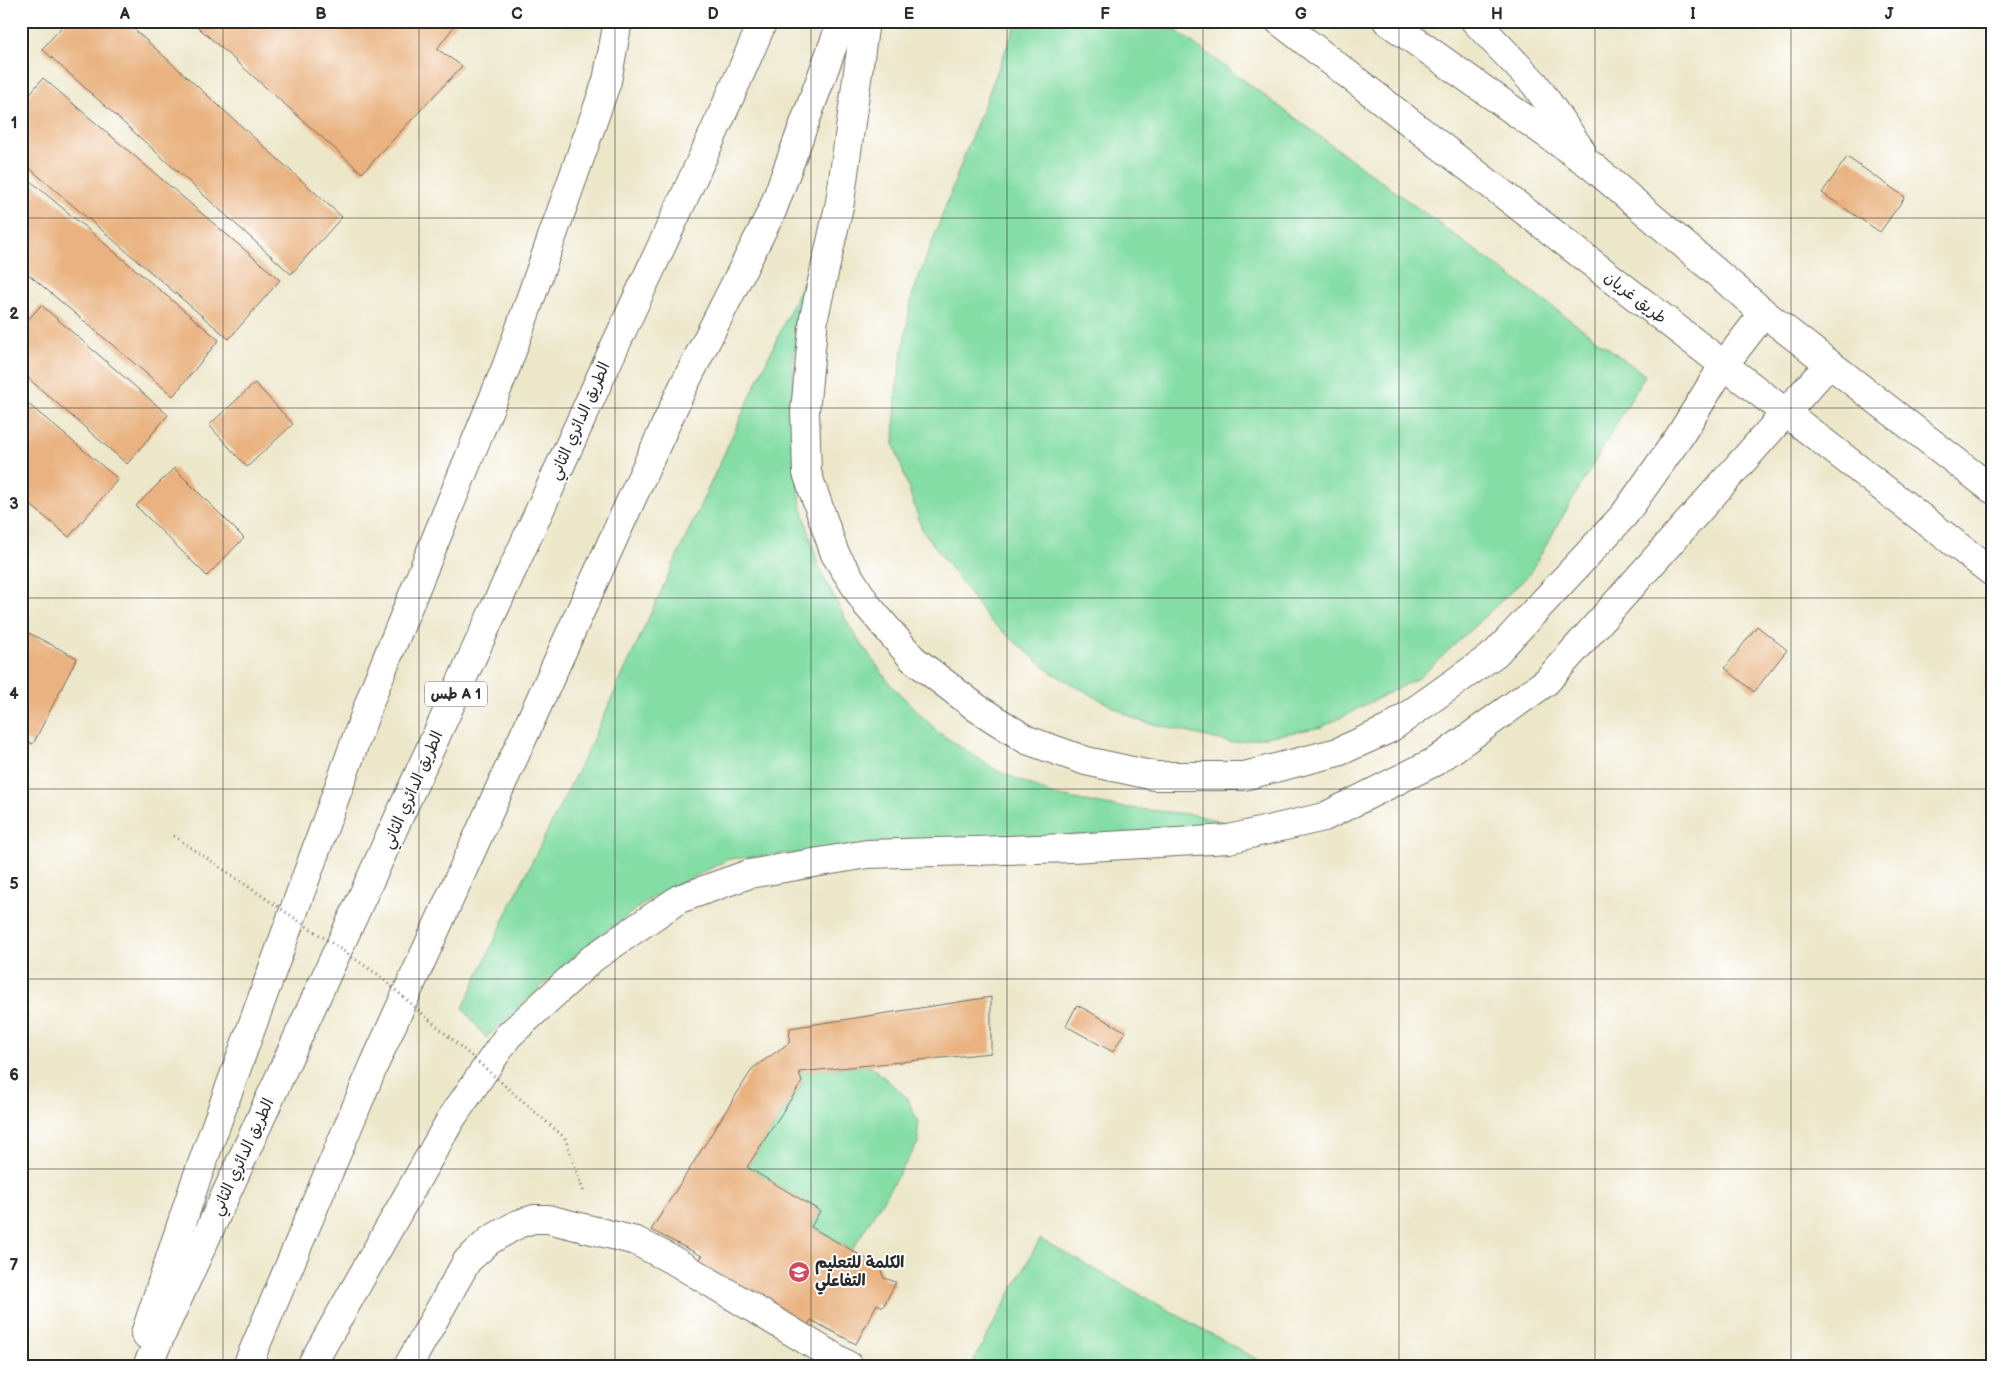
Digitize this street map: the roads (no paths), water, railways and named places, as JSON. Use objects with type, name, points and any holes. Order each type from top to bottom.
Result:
[{"type":"main road","points":[[134,1366],[196,1183],[374,690],[506,365],[607,81],[618,21]]},
{"type":"main road","name":"الطريق الدائري الثاني","points":[[147,1366],[394,831],[624,325],[726,108],[763,21]]},
{"type":"main road","points":[[247,1366],[374,1065],[613,539],[682,389],[772,211],[842,21]]},
{"type":"main road","points":[[865,21],[840,202],[814,317],[805,410],[807,474],[835,554],[867,605],[914,659],[977,708],[1027,740],[1086,761],[1155,776],[1244,776],[1338,752],[1390,728],[1496,652],[1617,522],[1679,437],[1723,366],[1764,313]]},
{"type":"main road","name":"طريق غريان","points":[[1279,21],[1993,573]]},
{"type":"main road","points":[[1387,21],[1592,166],[1764,313],[1993,490]]},
{"type":"main road","points":[[1475,21],[1535,84],[1592,166]]},
{"type":"main road","points":[[310,1366],[451,1119],[508,1036],[592,958],[679,899],[749,874],[867,854],[1072,848],[1230,839],[1324,817],[1436,762],[1546,682],[1829,364]]},
{"type":"main road","points":[[408,1366],[467,1261],[490,1240],[518,1224],[548,1219],[636,1241],[678,1263],[849,1366]]},
{"type":"place","name":"الكلمة للتعليم التفاعلي","points":[[799,1272]]}]
